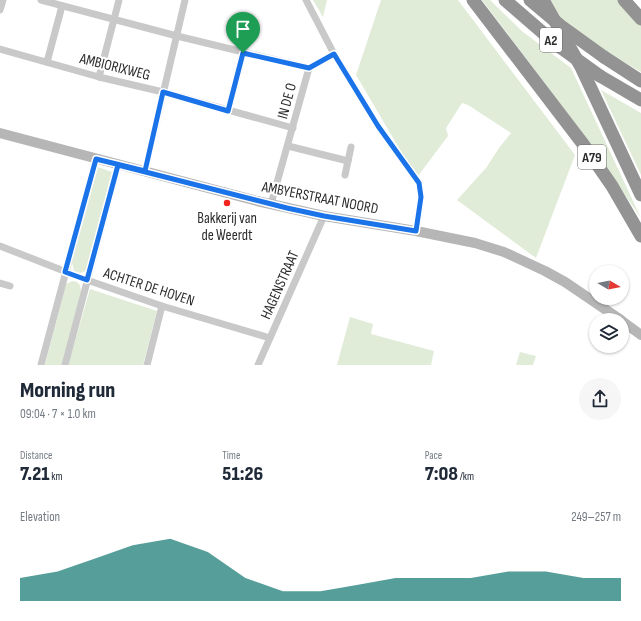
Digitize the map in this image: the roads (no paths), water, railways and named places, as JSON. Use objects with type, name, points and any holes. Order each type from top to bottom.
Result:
[{"type":"highway","name":"A79","points":[[473,0],[583,144],[612,186],[641,236]]},
{"type":"highway","name":"A2","points":[[505,0],[557,45],[600,76],[641,100]]},
{"type":"highway","name":"A2","points":[[530,0],[561,26],[641,81]]},
{"type":"highway","name":"A79","points":[[536,0],[558,33],[588,84]]},
{"type":"highway","name":"A79","points":[[543,0],[581,67],[641,195]]},
{"type":"highway","points":[[624,0],[641,19]]},
{"type":"street","points":[[0,10],[3,0]]},
{"type":"street","points":[[41,0],[55,2],[62,6],[243,53],[309,68]]},
{"type":"street","points":[[99,77],[118,0]]},
{"type":"street","points":[[145,171],[185,0]]},
{"type":"street","points":[[306,0],[334,54],[378,126],[419,183],[421,197],[416,231]]},
{"type":"street","points":[[47,62],[62,6]]},
{"type":"street","name":"AMBIORIXWEG","points":[[0,49],[99,77],[163,92],[293,128]]},
{"type":"street","points":[[228,111],[243,53]]},
{"type":"street","name":"IN DE O","points":[[271,204],[309,68],[334,54]]},
{"type":"street","name":"AMBYERSTRAAT NOORD","points":[[0,133],[271,204],[324,216],[470,241],[513,256],[565,282],[612,313]]},
{"type":"street","points":[[288,146],[348,161]]},
{"type":"street","points":[[345,175],[351,147]]},
{"type":"street","points":[[41,365],[96,159]]},
{"type":"street","points":[[65,365],[118,165]]},
{"type":"street","name":"HAGENSTRAAT","points":[[258,365],[260,359],[265,353],[270,338],[324,216]]},
{"type":"street","name":"ACHTER DE HOVEN","points":[[0,246],[65,272],[162,306],[270,338]]},
{"type":"street","points":[[0,283],[10,286]]},
{"type":"street","points":[[147,365],[162,306]]},
{"type":"street","name":"AMBYERSTRAAT NOORD","points":[[629,326],[641,335]]},
{"type":"place","name":"Bakkerij van de Weerdt","points":[[227,203]]}]
